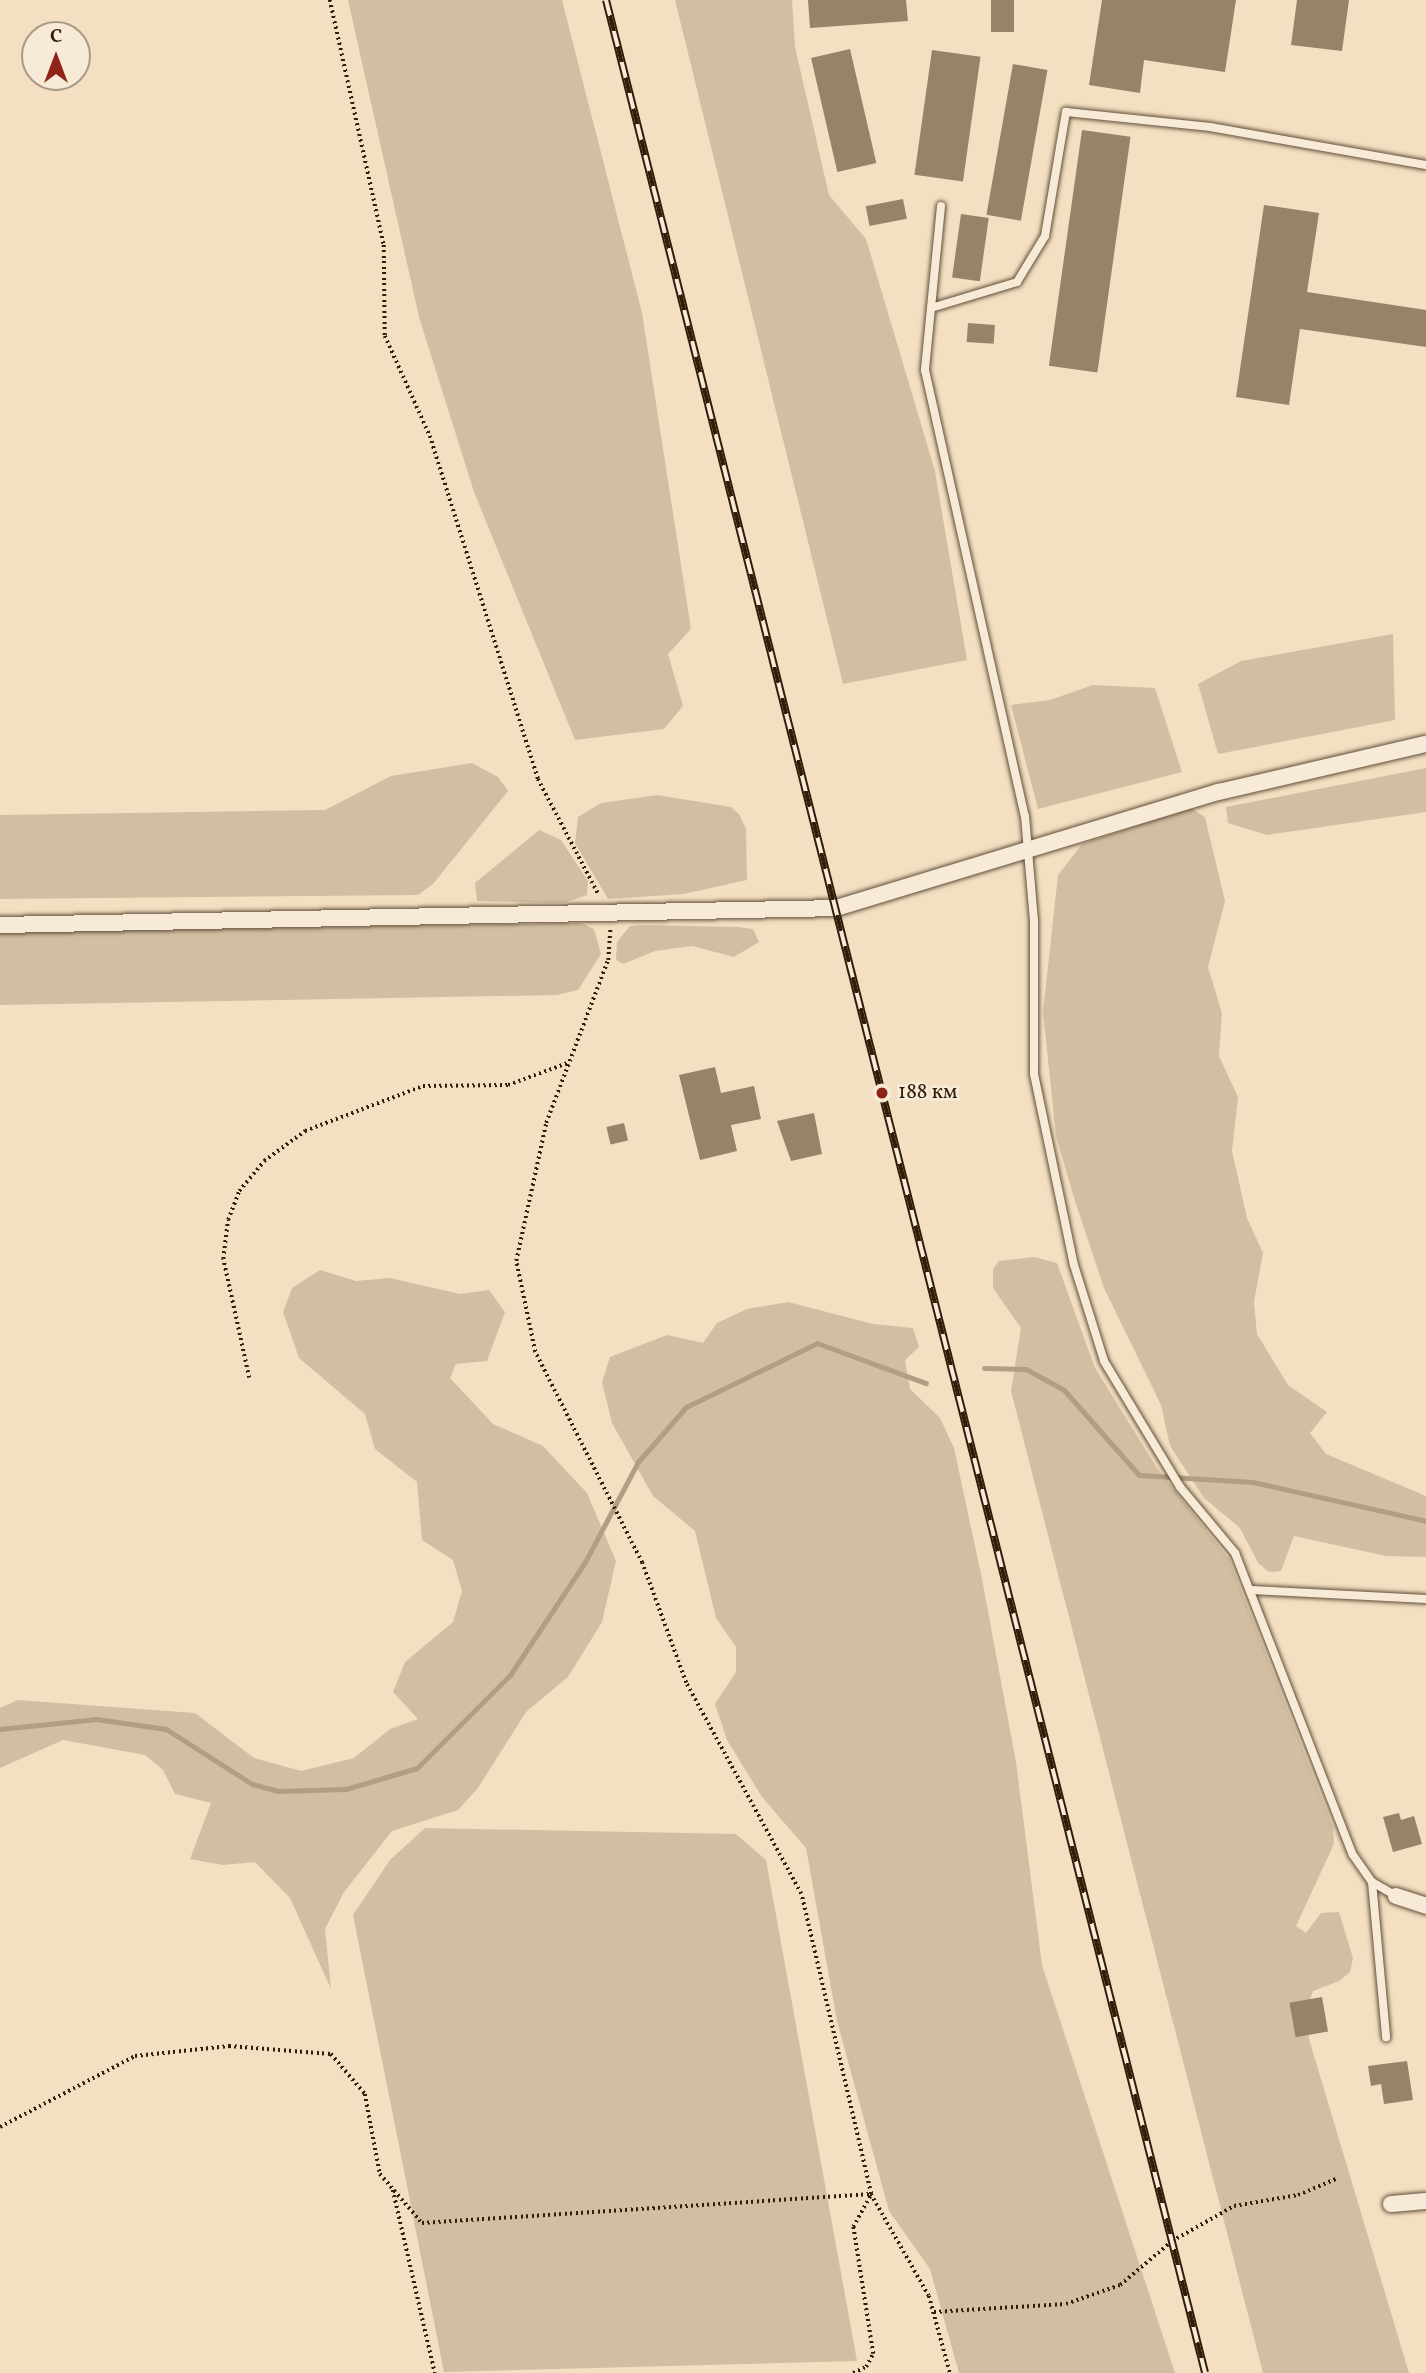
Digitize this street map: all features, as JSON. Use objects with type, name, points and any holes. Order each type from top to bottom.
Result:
[{"type":"street","points":[[0,925],[610,916],[836,908],[1027,853],[1219,792],[1426,744]]},
{"type":"street","points":[[1396,1896],[1426,1906]]},
{"type":"street","points":[[1391,2204],[1426,2201]]},
{"type":"lane","points":[[931,308],[1017,282],[1045,236],[1066,112],[1210,127],[1426,165]]},
{"type":"lane","points":[[941,206],[925,370],[989,645],[1024,816],[1034,921],[1034,1074],[1078,1277],[1104,1361],[1180,1487],[1234,1553],[1252,1590],[1353,1855],[1372,1882],[1396,1896]]},
{"type":"lane","points":[[1252,1590],[1426,1599]]},
{"type":"lane","points":[[1372,1882],[1387,2037]]},
{"type":"path","points":[[330,0],[384,244],[385,336],[430,436],[538,779],[610,916],[608,960],[546,1123],[516,1261],[535,1352],[642,1563],[686,1683],[801,1894],[871,2194],[934,2312],[950,2373]]},
{"type":"path","points":[[249,1378],[223,1259],[228,1220],[239,1191],[264,1161],[305,1131],[423,1086],[508,1085],[567,1063]]},
{"type":"path","points":[[0,2127],[135,2056],[229,2046],[331,2054],[366,2094],[380,2174],[422,2223],[871,2194]]},
{"type":"path","points":[[934,2312],[1077,2300],[1120,2285],[1172,2241],[1234,2206],[1298,2195],[1339,2178]]},
{"type":"path","points":[[393,2188],[435,2373]]},
{"type":"path","points":[[853,2373],[866,2367],[873,2354],[853,2227],[871,2194]]},
{"type":"shaded area","points":[[348,0],[562,0],[642,313],[691,629],[668,654],[683,706],[664,729],[575,740],[474,492],[419,317]]},
{"type":"shaded area","points":[[675,0],[792,0],[795,47],[829,195],[866,239],[935,471],[967,660],[843,684]]},
{"type":"shaded area","points":[[1393,634],[1395,720],[1218,754],[1198,684],[1241,661]]},
{"type":"shaded area","points":[[1093,685],[1155,688],[1182,772],[1038,809],[1011,705],[1050,700]]},
{"type":"shaded area","points":[[472,763],[498,777],[508,791],[433,884],[418,895],[0,899],[0,815],[325,810],[391,776]]},
{"type":"shaded area","points":[[1426,768],[1426,812],[1267,835],[1228,823],[1226,807]]},
{"type":"shaded area","points":[[657,795],[731,807],[739,814],[746,829],[747,880],[684,894],[608,899],[575,843],[578,817],[601,803]]},
{"type":"shaded area","points":[[1191,808],[1205,817],[1225,901],[1208,967],[1222,1013],[1219,1056],[1238,1097],[1232,1151],[1247,1218],[1263,1253],[1254,1302],[1257,1334],[1288,1385],[1327,1412],[1310,1433],[1326,1454],[1426,1496],[1426,1557],[1386,1556],[1294,1536],[1281,1571],[1269,1572],[1258,1563],[1240,1528],[1204,1498],[1170,1446],[1161,1405],[1104,1288],[1075,1201],[1056,1136],[1043,1012],[1058,875],[1082,844]]},
{"type":"shaded area","points":[[539,830],[561,840],[588,881],[587,895],[564,903],[477,901],[475,883]]},
{"type":"shaded area","points":[[581,923],[594,929],[601,954],[578,990],[557,995],[0,1005],[0,932]]},
{"type":"shaded area","points":[[630,926],[753,929],[759,942],[734,957],[692,946],[655,951],[623,964],[616,960],[617,942]]},
{"type":"shaded area","points":[[1034,1257],[1057,1263],[1095,1368],[1157,1468],[1229,1559],[1333,1827],[1334,1844],[1296,1926],[1306,1933],[1321,1913],[1339,1912],[1353,1958],[1350,1972],[1339,1981],[1313,1991],[1306,2012],[1309,2039],[1409,2373],[1263,2373],[1011,1391],[1021,1328],[993,1288],[993,1269],[999,1261]]},
{"type":"shaded area","points":[[320,1270],[356,1281],[390,1278],[460,1294],[489,1290],[505,1312],[487,1361],[456,1364],[450,1378],[493,1424],[543,1446],[587,1493],[616,1561],[602,1622],[568,1677],[526,1712],[478,1788],[458,1810],[392,1831],[344,1892],[325,1929],[331,1989],[290,1898],[255,1862],[223,1865],[190,1859],[211,1803],[175,1794],[163,1770],[145,1755],[63,1740],[0,1768],[0,1708],[18,1700],[195,1713],[254,1758],[301,1771],[354,1758],[390,1729],[418,1719],[393,1692],[405,1662],[453,1622],[462,1591],[453,1560],[422,1540],[417,1482],[375,1449],[365,1414],[299,1358],[283,1312],[292,1288]]},
{"type":"shaded area","points":[[788,1302],[873,1324],[913,1328],[919,1347],[905,1360],[910,1389],[940,1418],[954,1448],[982,1579],[1016,1762],[1042,1965],[1175,2373],[959,2373],[930,2269],[889,2211],[837,2021],[806,1848],[762,1797],[727,1740],[715,1704],[736,1672],[736,1647],[716,1618],[695,1531],[653,1496],[612,1423],[602,1382],[610,1357],[667,1335],[703,1343],[717,1323],[747,1309]]},
{"type":"shaded area","points":[[425,1828],[736,1834],[766,1860],[857,2361],[444,2372],[353,1915],[390,1860]]},
{"type":"building","points":[[808,0],[906,0],[908,21],[810,28]]},
{"type":"building","points":[[991,0],[1014,0],[1014,32],[991,32]]},
{"type":"building","points":[[1102,0],[1236,0],[1225,72],[1144,60],[1140,93],[1089,85]]},
{"type":"building","points":[[1297,0],[1349,0],[1342,51],[1291,45]]},
{"type":"building","points":[[850,49],[876,163],[837,172],[811,58]]},
{"type":"building","points":[[932,50],[981,57],[963,182],[914,175]]},
{"type":"building","points":[[1013,64],[1047,70],[1021,221],[986,215]]},
{"type":"building","points":[[1082,130],[1131,137],[1097,373],[1049,366]]},
{"type":"building","points":[[903,199],[907,219],[870,226],[866,206]]},
{"type":"building","points":[[1264,205],[1319,213],[1307,292],[1426,310],[1426,347],[1300,329],[1289,405],[1236,397]]},
{"type":"building","points":[[961,214],[989,218],[980,281],[952,277]]},
{"type":"building","points":[[968,323],[995,325],[994,344],[967,342]]},
{"type":"building","points":[[715,1067],[721,1093],[754,1086],[761,1119],[731,1125],[737,1151],[700,1160],[679,1075]]},
{"type":"building","points":[[814,1113],[822,1154],[791,1161],[777,1121]]},
{"type":"building","points":[[624,1123],[628,1141],[611,1145],[606,1127]]},
{"type":"building","points":[[1399,1813],[1401,1820],[1414,1816],[1422,1844],[1393,1852],[1383,1817]]},
{"type":"building","points":[[1322,1997],[1328,2031],[1296,2037],[1290,2003]]},
{"type":"building","points":[[1407,2061],[1413,2100],[1384,2104],[1381,2084],[1371,2086],[1368,2066]]},
{"type":"waterway","points":[[0,1729],[96,1719],[166,1729],[252,1784],[278,1791],[346,1789],[417,1768],[510,1675],[585,1562],[638,1462],[686,1407],[817,1343],[926,1383]]},
{"type":"waterway","points":[[984,1368],[1026,1369],[1064,1390],[1139,1475],[1253,1482],[1426,1521]]},
{"type":"railway","points":[[606,0],[1205,2373]]},
{"type":"place","name":"188 км","points":[[882,1093]]}]
